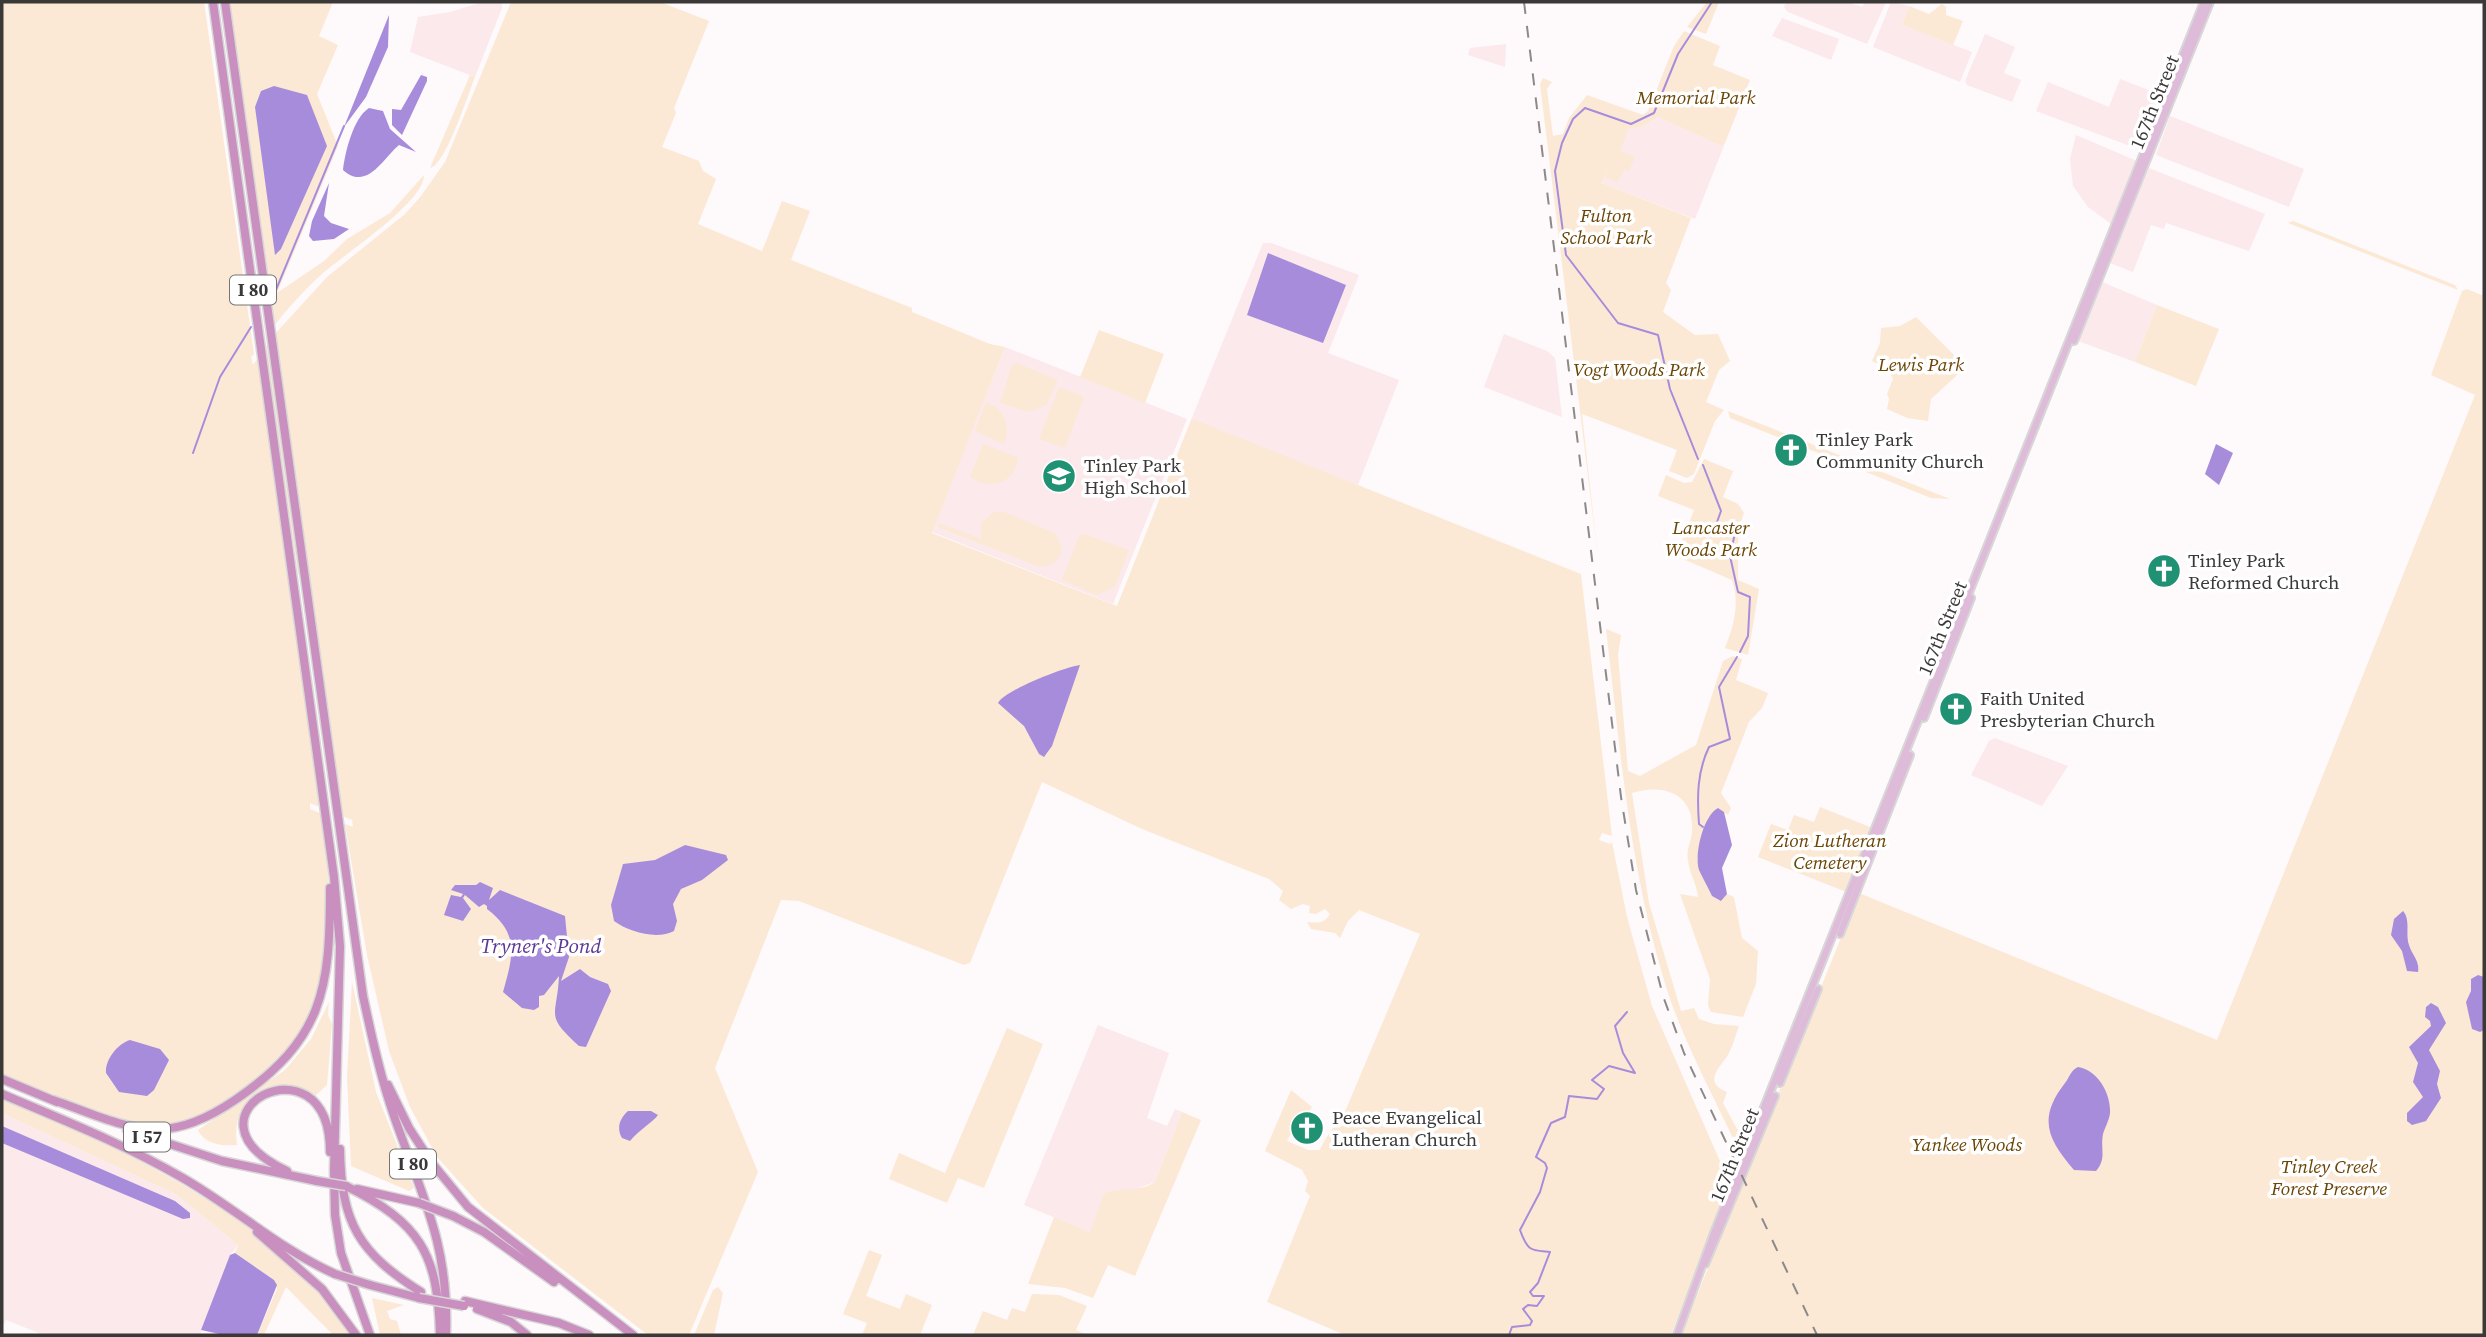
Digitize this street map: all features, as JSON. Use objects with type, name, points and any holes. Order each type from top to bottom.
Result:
[{"type":"highway","name":"I 80","points":[[213,2],[330,850],[340,946],[335,1215],[341,1253],[370,1335]]},
{"type":"highway","name":"I 80","points":[[225,2],[355,947],[379,1067],[435,1224],[449,1281],[449,1335]]},
{"type":"highway","points":[[53,1100],[135,1128],[175,1128],[230,1103],[275,1069],[305,1036],[318,1009],[331,930],[330,850]]},
{"type":"highway","points":[[379,1067],[409,1128],[448,1186],[487,1225],[633,1335]]},
{"type":"highway","name":"I 57","points":[[2,1079],[180,1149],[345,1186],[361,1192]]},
{"type":"highway","points":[[299,1177],[262,1159],[250,1147],[245,1136],[249,1108],[257,1097],[271,1089],[299,1092],[320,1114],[329,1139],[330,1194],[335,1215]]},
{"type":"highway","name":"I 57","points":[[2,1094],[108,1138],[182,1177],[280,1243],[335,1274],[370,1286],[420,1295]]},
{"type":"highway","points":[[337,1105],[342,1192],[353,1229],[378,1262],[420,1295],[559,1323],[588,1335]]},
{"type":"highway","points":[[361,1192],[419,1203],[453,1216],[484,1232],[615,1322]]},
{"type":"highway","points":[[361,1192],[405,1224],[425,1251],[437,1282],[440,1335]]},
{"type":"highway","points":[[232,1209],[322,1289],[356,1335]]},
{"type":"highway","points":[[464,1304],[511,1322],[527,1335]]},
{"type":"highway","points":[[477,1309],[588,1335]]},
{"type":"main road","name":"167th Street","points":[[1677,1335],[1706,1255],[2204,2]]},
{"type":"main road","name":"167th Street","points":[[1704,1265],[1711,1257],[2038,428],[2210,2]]},
{"type":"shaded area","points":[[483,2],[501,2],[502,8],[475,77],[410,52],[418,17],[450,12]]},
{"type":"shaded area","points":[[1786,2],[1848,2],[1862,7],[1865,2],[1886,2],[1867,44],[1788,12],[1784,7]]},
{"type":"shaded area","points":[[1891,2],[1909,6],[1902,25],[1972,52],[1960,82],[1873,47]]},
{"type":"shaded area","points":[[1782,18],[1839,39],[1831,60],[1772,36]]},
{"type":"shaded area","points":[[1985,34],[2015,47],[2004,73],[2021,80],[2012,102],[1967,85],[1965,81]]},
{"type":"shaded area","points":[[1506,44],[1505,67],[1468,55],[1470,48]]},
{"type":"shaded area","points":[[2120,79],[2164,96],[2141,150],[2036,111],[2048,82],[2109,107]]},
{"type":"shaded area","points":[[2170,116],[2304,169],[2289,207],[2156,155]]},
{"type":"shaded area","points":[[1658,117],[1721,146],[1725,143],[1695,219],[1602,183],[1615,151],[1620,150],[1629,129],[1642,127]]},
{"type":"shaded area","points":[[2076,135],[2137,161],[2111,224],[2088,207],[2073,186],[2070,159]]},
{"type":"shaded area","points":[[2149,168],[2265,214],[2249,251],[2166,223],[2164,229],[2151,225],[2133,272],[2110,263]]},
{"type":"shaded area","points":[[1263,243],[1271,243],[1359,275],[1328,353],[1399,380],[1358,485],[1191,420]]},
{"type":"shaded area","points":[[2102,282],[2157,305],[2135,362],[2078,341]]},
{"type":"shaded area","points":[[1504,334],[1547,351],[1555,358],[1562,417],[1484,387]]},
{"type":"shaded area","name":"Tinley Park High School","points":[[1005,347],[1187,419],[1113,604],[932,532]]},
{"type":"shaded area","points":[[1995,738],[2068,766],[2042,806],[1971,775],[1989,741]]},
{"type":"shaded area","points":[[1098,1025],[1169,1053],[1147,1118],[1167,1126],[1175,1109],[1182,1112],[1155,1182],[1127,1192],[1111,1191],[1090,1232],[1024,1205]]},
{"type":"shaded area","points":[[2,1113],[177,1195],[238,1245],[230,1255],[200,1335],[44,1335],[6,1320],[2,1328]]},
{"type":"green space","points":[[2,2],[204,2],[254,354],[251,357],[253,365],[258,358],[320,807],[310,803],[310,809],[322,814],[329,902],[326,962],[310,1018],[284,1058],[248,1087],[213,1109],[185,1122],[164,1127],[137,1125],[119,1120],[2,1074]]},
{"type":"green space","points":[[229,2],[333,2],[319,36],[338,45],[317,94],[338,146],[277,293],[324,261],[347,239],[390,213],[424,175],[421,186],[398,213],[322,274],[274,326]]},
{"type":"green space","points":[[511,2],[660,2],[709,21],[674,108],[676,113],[662,147],[699,161],[703,171],[716,179],[698,224],[762,251],[782,201],[810,211],[791,260],[912,308],[912,312],[990,344],[1005,347],[932,533],[1117,606],[1191,420],[1195,420],[1581,574],[1612,836],[1602,833],[1599,840],[1610,844],[1612,842],[1627,917],[1652,1006],[1730,1184],[1671,1335],[1345,1335],[1267,1302],[1310,1196],[1305,1191],[1308,1181],[1302,1170],[1265,1151],[1291,1090],[1312,1107],[1287,1141],[1308,1150],[1320,1150],[1332,1129],[1341,1121],[1420,934],[1359,910],[1348,921],[1340,938],[1335,933],[1311,929],[1307,922],[1318,923],[1325,920],[1330,914],[1325,909],[1316,914],[1309,913],[1310,906],[1303,904],[1291,909],[1279,900],[1283,891],[1269,879],[1142,829],[1042,782],[970,963],[964,965],[799,901],[781,900],[715,1068],[758,1172],[689,1335],[648,1335],[483,1208],[437,1157],[410,1107],[389,1051],[367,955],[345,824],[353,827],[352,820],[342,816],[275,334],[327,277],[405,214],[421,196],[445,162]]},
{"type":"green space","points":[[1707,2],[1719,2],[1706,34],[1687,27]]},
{"type":"green space","points":[[1942,4],[1946,7],[1946,15],[1963,21],[1953,45],[1902,25],[1909,6],[1929,14]]},
{"type":"green space","points":[[1684,31],[1720,46],[1713,65],[1750,80],[1725,143],[1721,146],[1658,117],[1642,127],[1629,129],[1620,151],[1635,157],[1629,171],[1625,169],[1617,183],[1605,177],[1612,159],[1602,183],[1691,218],[1666,283],[1671,290],[1663,312],[1695,335],[1718,334],[1730,361],[1719,370],[1706,402],[1724,410],[1715,421],[1694,474],[1687,478],[1669,471],[1677,450],[1582,414],[1598,558],[1540,84],[1543,78],[1552,82],[1547,89],[1553,136],[1563,134],[1569,118],[1587,95],[1643,115],[1648,111],[1674,46]]},
{"type":"green space","points":[[470,75],[475,77],[456,128],[443,155],[430,168]]},
{"type":"green space","points":[[2293,221],[2455,285],[2458,290],[2288,223]]},
{"type":"green space","points":[[2467,289],[2484,296],[2484,1335],[1681,1335],[1859,893],[2217,1040],[2475,395],[2431,375],[2462,291]]},
{"type":"green space","points":[[2157,305],[2219,329],[2196,386],[2135,362]]},
{"type":"green space","name":"Lewis Park","points":[[1916,317],[1966,367],[1931,399],[1928,421],[1907,418],[1887,409],[1887,394],[1893,379],[1888,368],[1872,361],[1880,343],[1881,328],[1900,326]]},
{"type":"green space","points":[[1099,330],[1164,354],[1145,403],[1080,377]]},
{"type":"green space","points":[[268,344],[299,573],[298,575],[265,347]]},
{"type":"green space","points":[[1016,363],[1058,380],[1046,405],[1029,412],[1000,403],[1012,365]]},
{"type":"green space","points":[[1059,387],[1084,397],[1065,448],[1039,439]]},
{"type":"green space","points":[[986,402],[998,409],[1005,419],[1007,431],[1004,444],[975,431]]},
{"type":"green space","points":[[1728,411],[1950,499],[1931,498],[1730,418]]},
{"type":"green space","points":[[983,444],[1018,458],[1016,467],[1007,479],[993,484],[970,477]]},
{"type":"green space","name":"Lancaster Woods Park","points":[[1704,459],[1733,471],[1723,497],[1738,504],[1744,513],[1738,530],[1738,580],[1759,589],[1748,655],[1725,648],[1735,614],[1736,597],[1732,580],[1676,556],[1694,510],[1658,496],[1666,475],[1684,483],[1692,482]]},
{"type":"green space","points":[[994,512],[1004,512],[1055,533],[1062,548],[1057,560],[1051,565],[1037,566],[938,527],[940,523],[981,539],[981,523]]},
{"type":"green space","points":[[1084,534],[1129,550],[1115,587],[1096,595],[1062,580],[1079,536]]},
{"type":"green space","points":[[1606,629],[1621,635],[1618,655],[1628,771],[1640,776],[1696,745],[1723,661],[1733,656],[1742,659],[1736,680],[1768,693],[1762,708],[1749,722],[1721,793],[1731,808],[1728,815],[1724,812],[1702,831],[1697,859],[1712,896],[1720,900],[1727,894],[1734,897],[1742,938],[1758,951],[1756,984],[1743,1017],[1711,1012],[1708,1005],[1710,979],[1680,894],[1698,897],[1688,856],[1692,819],[1688,808],[1675,794],[1665,791],[1655,789],[1632,793],[1649,903],[1681,1011],[1694,1008],[1699,1019],[1714,1024],[1739,1026],[1730,1051],[1716,1072],[1714,1081],[1727,1092],[1723,1103],[1737,1129],[1752,1136],[1744,1152],[1738,1149],[1688,1044],[1671,1002],[1652,937],[1627,806]]},
{"type":"green space","name":"Zion Lutheran Cemetery","points":[[1820,807],[1875,829],[1849,893],[1758,857],[1771,824],[1788,830],[1794,815],[1814,822]]},
{"type":"green space","points":[[352,982],[376,1092],[414,1188],[409,1191],[351,1166],[347,1078]]},
{"type":"green space","points":[[329,1002],[328,1015],[332,1024],[327,1085],[315,1096],[300,1088],[271,1086],[258,1092],[240,1113],[236,1128],[237,1145],[220,1145],[205,1139],[198,1130],[285,1070],[311,1039]]},
{"type":"green space","points":[[1007,1028],[1043,1044],[984,1188],[958,1178],[947,1203],[889,1179],[899,1153],[945,1173]]},
{"type":"green space","points":[[2,1098],[124,1153],[202,1196],[274,1248],[308,1278],[355,1335],[333,1335],[286,1287],[264,1335],[257,1335],[277,1289],[274,1280],[235,1253],[238,1245],[177,1195],[2,1113]]},
{"type":"green space","points":[[1182,1112],[1201,1120],[1135,1276],[1108,1265],[1093,1298],[1065,1288],[1028,1284],[1054,1217],[1090,1232],[1104,1194],[1155,1182]]},
{"type":"green space","points":[[869,1250],[882,1255],[866,1296],[900,1309],[906,1294],[932,1305],[920,1335],[862,1335],[867,1323],[843,1314]]},
{"type":"green space","points":[[718,1287],[723,1293],[714,1335],[694,1335],[713,1290]]},
{"type":"green space","points":[[1032,1294],[1059,1295],[1087,1306],[1076,1330],[1087,1335],[973,1335],[983,1311],[1007,1320],[1012,1308],[1025,1312]]},
{"type":"green space","points":[[372,1298],[404,1305],[387,1311],[390,1319],[397,1321],[401,1335],[380,1335]]},
{"type":"water","points":[[389,15],[388,47],[366,97],[344,127]]},
{"type":"water","points":[[421,75],[427,77],[427,81],[402,135],[392,125],[392,109],[401,110]]},
{"type":"water","points":[[274,86],[307,95],[327,146],[281,249],[275,255],[255,107],[261,91]]},
{"type":"water","points":[[369,108],[383,111],[390,129],[416,152],[399,145],[367,175],[352,176],[343,170],[348,146],[358,120]]},
{"type":"water","points":[[329,183],[324,216],[331,223],[349,229],[334,239],[313,241],[309,236],[312,221]]},
{"type":"water","points":[[1268,253],[1346,285],[1323,343],[1247,315]]},
{"type":"water","points":[[2216,444],[2233,453],[2219,485],[2205,474]]},
{"type":"water","points":[[1080,665],[1052,746],[1044,757],[1039,754],[1024,726],[998,703],[1023,686],[1049,674]]},
{"type":"water","points":[[1718,808],[1724,812],[1732,845],[1722,868],[1727,894],[1721,901],[1712,896],[1698,863],[1704,827]]},
{"type":"water","points":[[685,845],[726,855],[728,860],[702,880],[681,889],[673,904],[677,921],[674,931],[660,935],[643,934],[614,921],[611,905],[623,864],[655,860]]},
{"type":"water","name":"Tryner's Pond","points":[[480,882],[493,888],[489,900],[500,890],[565,916],[569,957],[561,981],[580,969],[590,977],[608,984],[611,991],[586,1047],[579,1046],[557,1021],[555,1008],[559,976],[544,995],[539,996],[539,1007],[534,1010],[522,1008],[503,992],[511,946],[505,927],[487,906],[484,904],[479,907],[465,895],[463,898],[471,909],[463,921],[444,915],[451,895],[461,897],[463,894],[451,890],[455,885],[476,885]]},
{"type":"water","points":[[2403,911],[2407,919],[2408,941],[2417,961],[2418,972],[2407,971],[2402,951],[2391,935],[2394,919]]},
{"type":"water","points":[[2478,975],[2484,977],[2484,1030],[2480,1032],[2472,1029],[2466,1002],[2471,991],[2471,979]]},
{"type":"water","points":[[2431,1003],[2438,1007],[2446,1023],[2429,1050],[2440,1071],[2437,1084],[2441,1098],[2426,1121],[2412,1125],[2407,1121],[2407,1113],[2423,1097],[2413,1082],[2418,1063],[2409,1047],[2431,1026],[2425,1017],[2426,1007]]},
{"type":"water","points":[[130,1040],[160,1049],[169,1060],[154,1090],[147,1096],[119,1092],[106,1073],[113,1053]]},
{"type":"water","points":[[2078,1067],[2092,1073],[2102,1084],[2110,1106],[2102,1140],[2102,1158],[2096,1171],[2074,1170],[2052,1138],[2049,1128],[2051,1107],[2056,1096]]},
{"type":"water","points":[[628,1111],[651,1111],[658,1115],[630,1141],[622,1138],[619,1131],[621,1120]]},
{"type":"water","points":[[2,1126],[175,1201],[190,1213],[190,1218],[183,1219],[2,1143]]},
{"type":"water","points":[[235,1253],[274,1280],[277,1285],[257,1335],[224,1335],[201,1330],[230,1255]]},
{"type":"waterway","points":[[1698,459],[1670,389],[1658,335],[1618,323],[1566,255],[1555,171],[1562,143],[1573,119],[1585,108],[1631,124],[1654,113],[1678,54],[1712,2]]},
{"type":"waterway","points":[[273,297],[344,126]]},
{"type":"waterway","points":[[193,453],[220,377],[251,327]]},
{"type":"waterway","points":[[1703,465],[1721,511],[1717,522],[1735,533],[1730,556],[1738,592],[1750,597],[1748,636],[1740,652]]},
{"type":"waterway","points":[[1703,827],[1699,824],[1698,814],[1700,775],[1709,747],[1730,739],[1719,687],[1737,657]]},
{"type":"waterway","points":[[1509,1335],[1512,1327],[1530,1325],[1532,1321],[1523,1309],[1528,1305],[1537,1306],[1544,1296],[1533,1296],[1530,1292],[1538,1283],[1550,1252],[1531,1249],[1520,1230],[1540,1192],[1547,1168],[1545,1163],[1536,1157],[1551,1123],[1565,1117],[1569,1096],[1597,1099],[1604,1089],[1592,1080],[1609,1066],[1635,1073],[1623,1053],[1615,1026],[1627,1012]]},
{"type":"railway","points":[[1524,2],[1621,797],[1636,890],[1663,996],[1684,1053],[1817,1335]]},
{"type":"place","name":"Tinley Park Community Church","points":[[1791,450]]},
{"type":"place","name":"Tinley Park High School","points":[[1059,476]]},
{"type":"place","name":"Tinley Park Reformed Church","points":[[2164,571]]},
{"type":"place","name":"Faith United Presbyterian Church","points":[[1956,709]]},
{"type":"place","name":"Peace Evangelical Lutheran Church","points":[[1307,1128]]},
{"type":"park label","name":"Memorial Park","points":[[1696,97]]},
{"type":"park label","name":"Fulton School Park","points":[[1606,226]]},
{"type":"park label","name":"Vogt Woods Park","points":[[1639,369]]},
{"type":"park label","name":"Yankee Woods","points":[[1967,1144]]},
{"type":"park label","name":"Tinley Creek Forest Preserve","points":[[2329,1177]]}]
